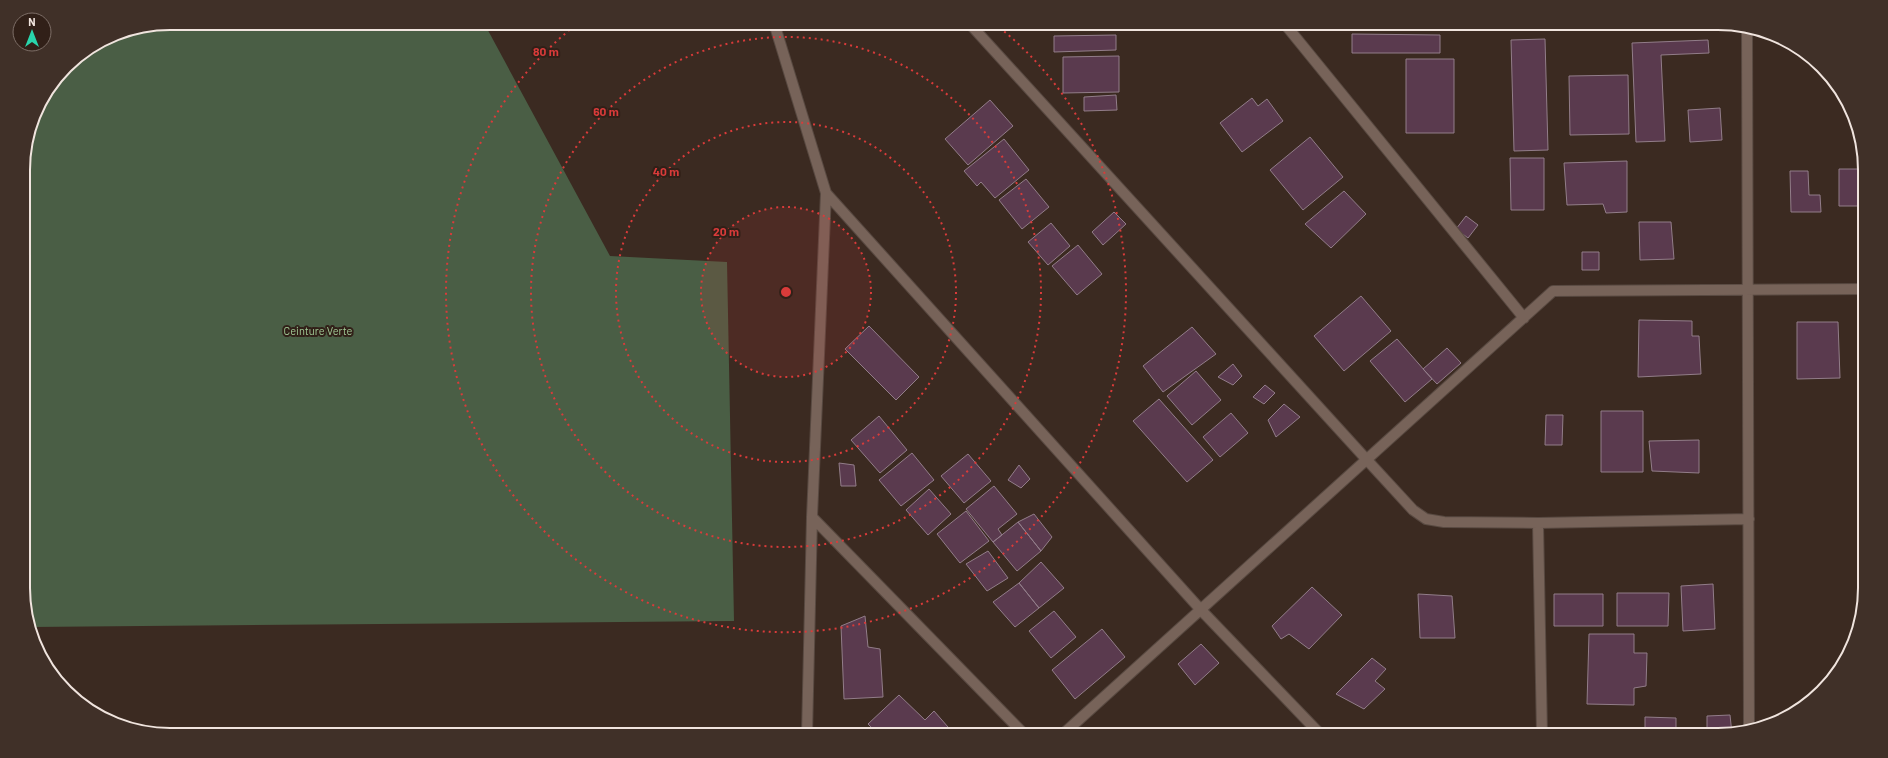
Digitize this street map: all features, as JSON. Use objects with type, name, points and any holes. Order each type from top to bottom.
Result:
[{"type":"street","points":[[776,30],[826,193],[812,517],[807,728]]},
{"type":"street","points":[[975,30],[1413,510],[1426,519],[1444,522],[1538,523],[1749,519]]},
{"type":"street","points":[[1290,30],[1524,318]]},
{"type":"street","points":[[1747,33],[1749,724]]},
{"type":"street","points":[[826,193],[1201,610],[1314,728]]},
{"type":"street","points":[[1070,728],[1553,291],[1858,289]]},
{"type":"street","points":[[812,517],[1018,728]]},
{"type":"street","points":[[1538,523],[1542,728]]},
{"type":"green space","name":"Ceinture Verte","points":[[160,30],[488,30],[610,256],[727,262],[734,621],[36,627],[31,607],[30,588],[30,160],[37,125],[44,108],[65,78],[85,59],[108,44],[125,37]]},
{"type":"building","points":[[1352,34],[1440,35],[1440,53],[1352,53]]},
{"type":"building","points":[[1116,35],[1116,50],[1054,52],[1054,36]]},
{"type":"building","points":[[1545,39],[1548,150],[1514,151],[1511,40]]},
{"type":"building","points":[[1708,40],[1709,53],[1661,55],[1665,141],[1636,142],[1632,43]]},
{"type":"building","points":[[1119,56],[1119,92],[1063,93],[1063,57]]},
{"type":"building","points":[[1406,59],[1454,59],[1454,133],[1406,133]]},
{"type":"building","points":[[1628,75],[1629,134],[1570,135],[1569,76]]},
{"type":"building","points":[[1116,95],[1117,110],[1084,111],[1084,97]]},
{"type":"building","points":[[1252,98],[1258,106],[1267,99],[1283,121],[1242,152],[1220,123]]},
{"type":"building","points":[[990,100],[1013,126],[968,165],[945,139]]},
{"type":"building","points":[[1720,108],[1722,140],[1690,142],[1688,110]]},
{"type":"building","points":[[1310,137],[1343,177],[1303,210],[1270,170]]},
{"type":"building","points":[[1004,139],[1029,170],[995,198],[981,182],[977,186],[964,171]]},
{"type":"building","points":[[1510,158],[1544,158],[1544,210],[1511,210]]},
{"type":"building","points":[[1627,161],[1627,212],[1606,213],[1603,204],[1567,205],[1564,163]]},
{"type":"building","points":[[1839,169],[1858,169],[1858,206],[1839,206]]},
{"type":"building","points":[[1790,171],[1808,171],[1809,195],[1820,195],[1821,212],[1791,212]]},
{"type":"building","points":[[1026,179],[1049,207],[1022,229],[999,200]]},
{"type":"building","points":[[1344,191],[1366,214],[1331,248],[1305,224]]},
{"type":"building","points":[[1114,212],[1126,224],[1103,245],[1092,232]]},
{"type":"building","points":[[1466,216],[1478,225],[1468,238],[1456,229]]},
{"type":"building","points":[[1639,222],[1671,222],[1674,259],[1640,260]]},
{"type":"building","points":[[1051,223],[1070,246],[1048,265],[1028,242]]},
{"type":"building","points":[[1078,245],[1102,274],[1077,295],[1052,266]]},
{"type":"building","points":[[1582,252],[1599,252],[1599,270],[1582,270]]},
{"type":"building","points":[[1361,296],[1391,331],[1344,371],[1314,336]]},
{"type":"building","points":[[1639,320],[1692,321],[1692,336],[1699,336],[1701,374],[1638,377]]},
{"type":"building","points":[[1797,322],[1838,322],[1840,378],[1797,379]]},
{"type":"building","points":[[869,326],[919,377],[896,400],[845,349]]},
{"type":"building","points":[[1192,327],[1216,354],[1163,392],[1143,366]]},
{"type":"building","points":[[1397,339],[1432,379],[1405,402],[1370,361]]},
{"type":"building","points":[[1447,348],[1461,363],[1437,384],[1423,369]]},
{"type":"building","points":[[1233,364],[1242,376],[1233,385],[1218,377]]},
{"type":"building","points":[[1196,371],[1221,400],[1192,425],[1167,396]]},
{"type":"building","points":[[1265,385],[1275,393],[1264,404],[1253,397]]},
{"type":"building","points":[[1159,399],[1213,460],[1187,482],[1133,421]]},
{"type":"building","points":[[1284,404],[1300,417],[1276,437],[1268,420]]},
{"type":"building","points":[[1601,411],[1643,411],[1643,472],[1601,472]]},
{"type":"building","points":[[1231,413],[1248,433],[1220,457],[1203,437]]},
{"type":"building","points":[[1546,415],[1563,415],[1562,445],[1545,445]]},
{"type":"building","points":[[879,416],[907,450],[880,473],[851,440]]},
{"type":"building","points":[[1699,440],[1699,473],[1652,471],[1649,441]]},
{"type":"building","points":[[912,453],[934,480],[901,506],[879,480]]},
{"type":"building","points":[[968,454],[991,481],[964,503],[941,476]]},
{"type":"building","points":[[839,463],[854,465],[856,486],[841,486]]},
{"type":"building","points":[[1019,465],[1030,479],[1021,488],[1008,480]]},
{"type":"building","points":[[994,486],[1017,514],[998,529],[1002,535],[993,542],[966,509]]},
{"type":"building","points":[[929,489],[951,514],[928,535],[906,510]]},
{"type":"building","points":[[966,511],[989,541],[960,563],[937,534]]},
{"type":"building","points":[[1034,514],[1052,537],[1041,551],[1018,522]]},
{"type":"building","points":[[1018,522],[1041,551],[1017,571],[993,542]]},
{"type":"building","points":[[988,551],[1008,578],[987,591],[966,564]]},
{"type":"building","points":[[1041,562],[1064,588],[1039,608],[1019,583]]},
{"type":"building","points":[[1019,583],[1039,608],[1015,627],[993,602]]},
{"type":"building","points":[[1713,584],[1715,629],[1683,631],[1681,586]]},
{"type":"building","points":[[1312,587],[1342,615],[1309,649],[1289,634],[1281,639],[1272,626]]},
{"type":"building","points":[[1617,593],[1669,593],[1668,626],[1617,626]]},
{"type":"building","points":[[1418,594],[1452,596],[1455,638],[1420,638]]},
{"type":"building","points":[[1554,594],[1603,594],[1603,626],[1554,626]]},
{"type":"building","points":[[1054,611],[1076,637],[1051,658],[1029,631]]},
{"type":"building","points":[[865,616],[868,647],[880,649],[883,697],[844,699],[841,626]]},
{"type":"building","points":[[1102,629],[1125,657],[1075,699],[1052,670]]},
{"type":"building","points":[[1589,634],[1634,634],[1634,653],[1647,653],[1646,686],[1634,688],[1634,705],[1587,704]]},
{"type":"building","points":[[1201,644],[1219,663],[1195,685],[1178,664]]},
{"type":"building","points":[[1372,658],[1386,669],[1375,681],[1385,689],[1364,709],[1336,694]]},
{"type":"building","points":[[899,695],[925,720],[934,711],[949,728],[872,728],[868,724]]},
{"type":"building","points":[[1730,715],[1731,727],[1707,728],[1707,716]]},
{"type":"building","points":[[1645,717],[1676,718],[1676,728],[1645,728]]}]
